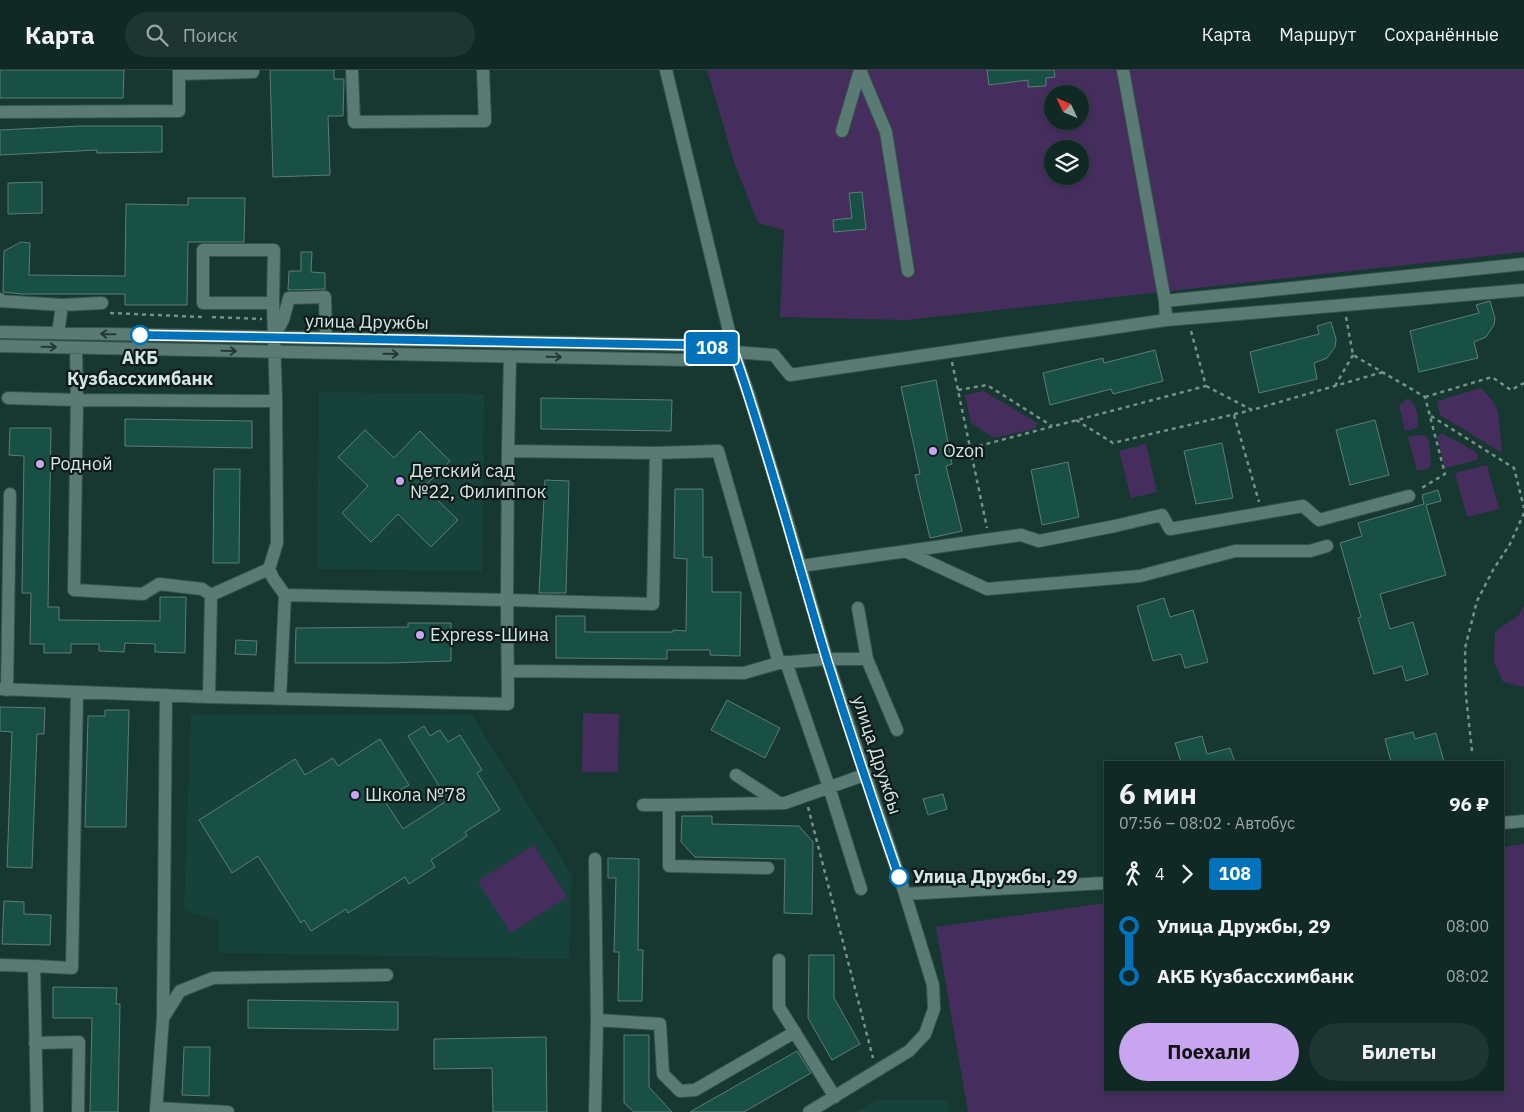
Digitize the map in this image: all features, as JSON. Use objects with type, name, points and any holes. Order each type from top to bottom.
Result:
[{"type":"street","points":[[0,112],[179,111],[179,72],[253,72],[253,70]]},
{"type":"street","points":[[352,70],[354,122],[485,120],[483,70]]},
{"type":"street","name":"улица Дружбы","points":[[666,70],[734,352],[801,566],[827,659],[905,894],[933,985],[934,1009],[925,1034],[909,1051],[809,1112]]},
{"type":"street","points":[[842,131],[860,70]]},
{"type":"street","points":[[860,70],[886,132],[908,271]]},
{"type":"street","points":[[1123,70],[1165,301],[1166,320]]},
{"type":"street","points":[[210,595],[268,569],[277,543],[273,303],[274,250],[202,250],[203,303],[273,303]]},
{"type":"street","points":[[1165,301],[1524,264]]},
{"type":"street","points":[[734,352],[774,355],[790,375],[1166,320],[1524,290]]},
{"type":"street","points":[[274,337],[283,320],[289,298],[325,297],[326,338]]},
{"type":"street","points":[[0,299],[0,301],[105,308]]},
{"type":"street","points":[[58,333],[62,304]]},
{"type":"street","name":"улица Дружбы","points":[[0,332],[688,345],[734,352]]},
{"type":"street","name":"улица Дружбы","points":[[0,346],[688,360],[734,352]]},
{"type":"street","points":[[76,348],[74,590],[143,594],[158,584],[202,589],[210,595]]},
{"type":"street","points":[[10,494],[3,690],[508,704],[506,600],[510,356]]},
{"type":"street","points":[[8,398],[276,401]]},
{"type":"street","points":[[508,451],[656,453],[718,451],[782,663],[829,787],[861,889]]},
{"type":"street","points":[[285,595],[653,604],[656,453]]},
{"type":"street","points":[[801,566],[1021,534],[1039,541],[1162,515],[1170,529],[1303,506],[1319,520],[1409,496]]},
{"type":"street","points":[[907,552],[988,589],[1140,576],[1235,551],[1310,551],[1326,546]]},
{"type":"street","points":[[268,569],[285,595],[280,699]]},
{"type":"street","points":[[210,595],[210,697]]},
{"type":"street","points":[[858,608],[867,659],[897,730]]},
{"type":"street","points":[[508,671],[744,673],[782,663],[827,659],[867,659]]},
{"type":"street","points":[[0,965],[72,968],[78,692]]},
{"type":"street","points":[[166,695],[163,1018],[156,1110],[228,1112]]},
{"type":"street","points":[[736,775],[779,803]]},
{"type":"street","points":[[643,805],[786,803],[864,775]]},
{"type":"street","points":[[668,805],[669,866],[768,868]]},
{"type":"street","points":[[1504,823],[1524,821]]},
{"type":"street","points":[[594,859],[597,1020],[595,1112]]},
{"type":"street","points":[[905,894],[1104,883]]},
{"type":"street","points":[[779,960],[779,1007],[835,1097]]},
{"type":"street","points":[[34,966],[37,1112]]},
{"type":"street","points":[[163,1018],[180,991],[214,978],[387,975]]},
{"type":"street","points":[[597,1020],[660,1024],[663,1074],[680,1091],[694,1090],[795,1032]]},
{"type":"street","points":[[35,1043],[80,1042],[78,1112]]},
{"type":"path","points":[[1334,386],[1353,355],[1344,305]]},
{"type":"path","points":[[105,308],[274,319]]},
{"type":"path","points":[[1187,319],[1206,386]]},
{"type":"path","points":[[950,351],[990,539]]},
{"type":"path","points":[[1353,355],[1425,397],[1445,474],[1409,496]]},
{"type":"path","points":[[1076,420],[1113,442],[1234,415],[1383,372]]},
{"type":"path","points":[[1425,397],[1492,377],[1511,390],[1524,383]]},
{"type":"path","points":[[958,390],[988,385],[1052,427]]},
{"type":"path","points":[[971,448],[1206,386],[1252,410]]},
{"type":"path","points":[[1234,415],[1262,513]]},
{"type":"path","points":[[1430,415],[1514,468],[1522,493],[1524,508]]},
{"type":"path","points":[[1472,751],[1466,696],[1465,648],[1477,601],[1493,570],[1510,544],[1524,513]]},
{"type":"path","points":[[805,796],[874,1061]]},
{"type":"shaded area","points":[[707,70],[1524,70],[1524,252],[906,320],[780,317],[784,230],[758,223],[735,165]]},
{"type":"shaded area","points":[[1481,388],[1493,401],[1498,411],[1502,453],[1440,415],[1437,401]]},
{"type":"shaded area","points":[[983,391],[1038,423],[1034,429],[994,438],[971,423],[965,395]]},
{"type":"shaded area","name":"Детский сад №22, Филиппок","points":[[319,392],[484,394],[482,571],[317,569]]},
{"type":"shaded area","points":[[1408,398],[1415,408],[1418,424],[1417,428],[1405,431],[1399,405]]},
{"type":"shaded area","points":[[1442,433],[1474,451],[1477,454],[1477,460],[1445,468],[1437,437]]},
{"type":"shaded area","points":[[1424,435],[1429,440],[1431,465],[1429,468],[1417,471],[1408,437]]},
{"type":"shaded area","points":[[1146,444],[1157,492],[1131,498],[1119,451]]},
{"type":"shaded area","points":[[1487,465],[1499,509],[1467,517],[1455,473]]},
{"type":"shaded area","points":[[1523,607],[1524,687],[1503,682],[1494,661],[1495,632],[1519,615]]},
{"type":"shaded area","points":[[583,713],[619,714],[618,772],[582,772]]},
{"type":"shaded area","name":"Школа №78","points":[[191,714],[472,715],[572,875],[569,959],[219,953],[219,922],[184,910]]},
{"type":"shaded area","points":[[1524,844],[1524,1112],[968,1112],[936,927],[1104,903],[1104,1091],[1504,1091],[1504,847]]},
{"type":"shaded area","points":[[534,845],[567,897],[511,933],[478,881]]},
{"type":"shaded area","points":[[877,1100],[947,1100],[949,1112],[855,1112]]},
{"type":"building","points":[[0,70],[124,70],[123,98],[0,98]]},
{"type":"building","points":[[270,70],[334,70],[334,79],[344,79],[343,116],[328,116],[330,175],[273,177]]},
{"type":"building","points":[[987,70],[1054,70],[1055,77],[1046,78],[1046,85],[1044,86],[1028,87],[1028,80],[989,85]]},
{"type":"building","points":[[80,126],[162,126],[162,152],[97,153],[97,150],[0,155],[0,130]]},
{"type":"building","points":[[42,182],[42,213],[8,214],[8,183]]},
{"type":"building","points":[[862,192],[866,229],[834,232],[833,220],[852,218],[849,193]]},
{"type":"building","points":[[188,198],[245,198],[244,242],[188,242],[187,305],[125,305],[125,294],[22,294],[3,292],[4,251],[21,242],[30,243],[29,275],[125,276],[126,204],[188,205]]},
{"type":"building","points":[[301,252],[312,252],[311,272],[325,273],[325,289],[288,290],[289,271],[301,271]]},
{"type":"building","points":[[1490,301],[1495,318],[1494,325],[1486,337],[1474,342],[1478,358],[1419,372],[1410,331],[1479,313],[1476,305]]},
{"type":"building","points":[[1331,322],[1336,339],[1335,347],[1327,358],[1314,363],[1317,379],[1259,393],[1250,352],[1319,334],[1317,326]]},
{"type":"building","points":[[1155,350],[1163,381],[1113,394],[1111,389],[1050,405],[1043,373],[1103,358],[1104,363]]},
{"type":"building","points":[[936,380],[952,464],[946,466],[962,531],[930,538],[915,475],[920,474],[901,387]]},
{"type":"building","points":[[541,398],[672,400],[671,431],[541,429]]},
{"type":"building","points":[[125,419],[252,421],[252,448],[125,446]]},
{"type":"building","points":[[1375,420],[1389,475],[1350,485],[1336,430]]},
{"type":"building","points":[[10,428],[51,428],[48,607],[59,607],[59,620],[160,621],[160,597],[186,597],[185,653],[155,652],[155,644],[125,643],[124,652],[99,651],[99,644],[71,644],[71,653],[44,653],[44,644],[30,644],[31,593],[22,593],[24,456],[9,455]]},
{"type":"building","points":[[365,430],[394,458],[420,431],[450,461],[424,487],[458,520],[431,547],[398,514],[371,542],[342,513],[368,486],[338,457]]},
{"type":"building","points":[[1222,443],[1233,498],[1196,504],[1184,451]]},
{"type":"building","points":[[1068,462],[1079,517],[1042,525],[1031,470]]},
{"type":"building","points":[[214,469],[240,469],[239,563],[213,563]]},
{"type":"building","points":[[545,480],[569,481],[566,593],[539,593]]},
{"type":"building","points":[[675,489],[703,489],[703,557],[712,557],[712,592],[741,592],[740,656],[710,655],[710,650],[667,650],[667,659],[556,658],[556,616],[585,616],[585,632],[686,631],[687,559],[674,558]]},
{"type":"building","points":[[1438,490],[1441,501],[1426,505],[1446,575],[1380,594],[1390,629],[1413,622],[1428,674],[1406,681],[1402,666],[1374,674],[1358,618],[1361,617],[1340,543],[1362,536],[1358,523],[1424,504],[1422,495]]},
{"type":"building","points":[[1164,598],[1170,617],[1193,610],[1208,662],[1185,668],[1181,654],[1153,661],[1137,606]]},
{"type":"building","points":[[408,623],[451,623],[451,661],[295,663],[296,628],[408,627]]},
{"type":"building","points":[[236,640],[257,641],[256,655],[235,654]]},
{"type":"building","points":[[727,700],[780,728],[765,758],[711,730]]},
{"type":"building","points":[[0,707],[45,708],[44,734],[37,734],[32,868],[7,867],[12,732],[0,731]]},
{"type":"building","points":[[105,710],[129,710],[126,827],[85,827],[88,716],[105,716]]},
{"type":"building","points":[[424,726],[430,736],[440,730],[448,742],[460,735],[482,770],[477,773],[500,810],[465,832],[467,836],[431,860],[435,867],[409,884],[405,877],[348,913],[346,909],[311,931],[304,920],[301,923],[258,856],[232,873],[199,820],[295,759],[305,775],[333,758],[338,766],[380,739],[409,785],[384,800],[403,829],[448,800],[408,736]]},
{"type":"building","points":[[1413,732],[1415,739],[1436,733],[1444,761],[1391,761],[1385,739]]},
{"type":"building","points":[[1202,736],[1207,754],[1230,748],[1235,761],[1181,761],[1175,743]]},
{"type":"building","points":[[943,794],[947,809],[928,815],[923,799]]},
{"type":"building","points":[[682,816],[712,816],[712,824],[799,826],[813,842],[812,914],[784,913],[785,859],[695,857],[681,842]]},
{"type":"building","points":[[608,858],[639,859],[638,950],[643,950],[642,1001],[618,1001],[619,952],[614,952],[616,878],[608,878]]},
{"type":"building","points":[[4,901],[24,902],[24,914],[51,915],[50,945],[2,944]]},
{"type":"building","points":[[809,955],[834,955],[834,998],[860,1044],[832,1060],[808,1018]]},
{"type":"building","points":[[53,987],[117,988],[116,1004],[120,1004],[118,1112],[90,1112],[92,1018],[53,1018]]},
{"type":"building","points":[[248,1000],[398,1002],[398,1030],[248,1028]]},
{"type":"building","points":[[624,1035],[649,1035],[649,1087],[672,1112],[634,1112],[624,1103]]},
{"type":"building","points":[[546,1037],[547,1112],[493,1112],[492,1068],[434,1069],[434,1039]]},
{"type":"building","points":[[184,1047],[210,1047],[209,1096],[182,1095]]},
{"type":"building","points":[[797,1051],[811,1073],[744,1112],[690,1112]]},
{"type":"bus line","name":"108","points":[[140,335],[688,345],[734,352],[780,496],[827,659],[899,877]]},
{"type":"place","name":"АКБ Кузбассхимбанк","points":[[140,335]]},
{"type":"place","name":"Ozon","points":[[933,451]]},
{"type":"place","name":"Родной","points":[[40,464]]},
{"type":"place","name":"Детский сад №22, Филиппок","points":[[400,481]]},
{"type":"place","name":"Express-Шина","points":[[420,635]]},
{"type":"place","name":"Школа №78","points":[[355,795]]},
{"type":"place","name":"Улица Дружбы, 29","points":[[899,877]]}]
